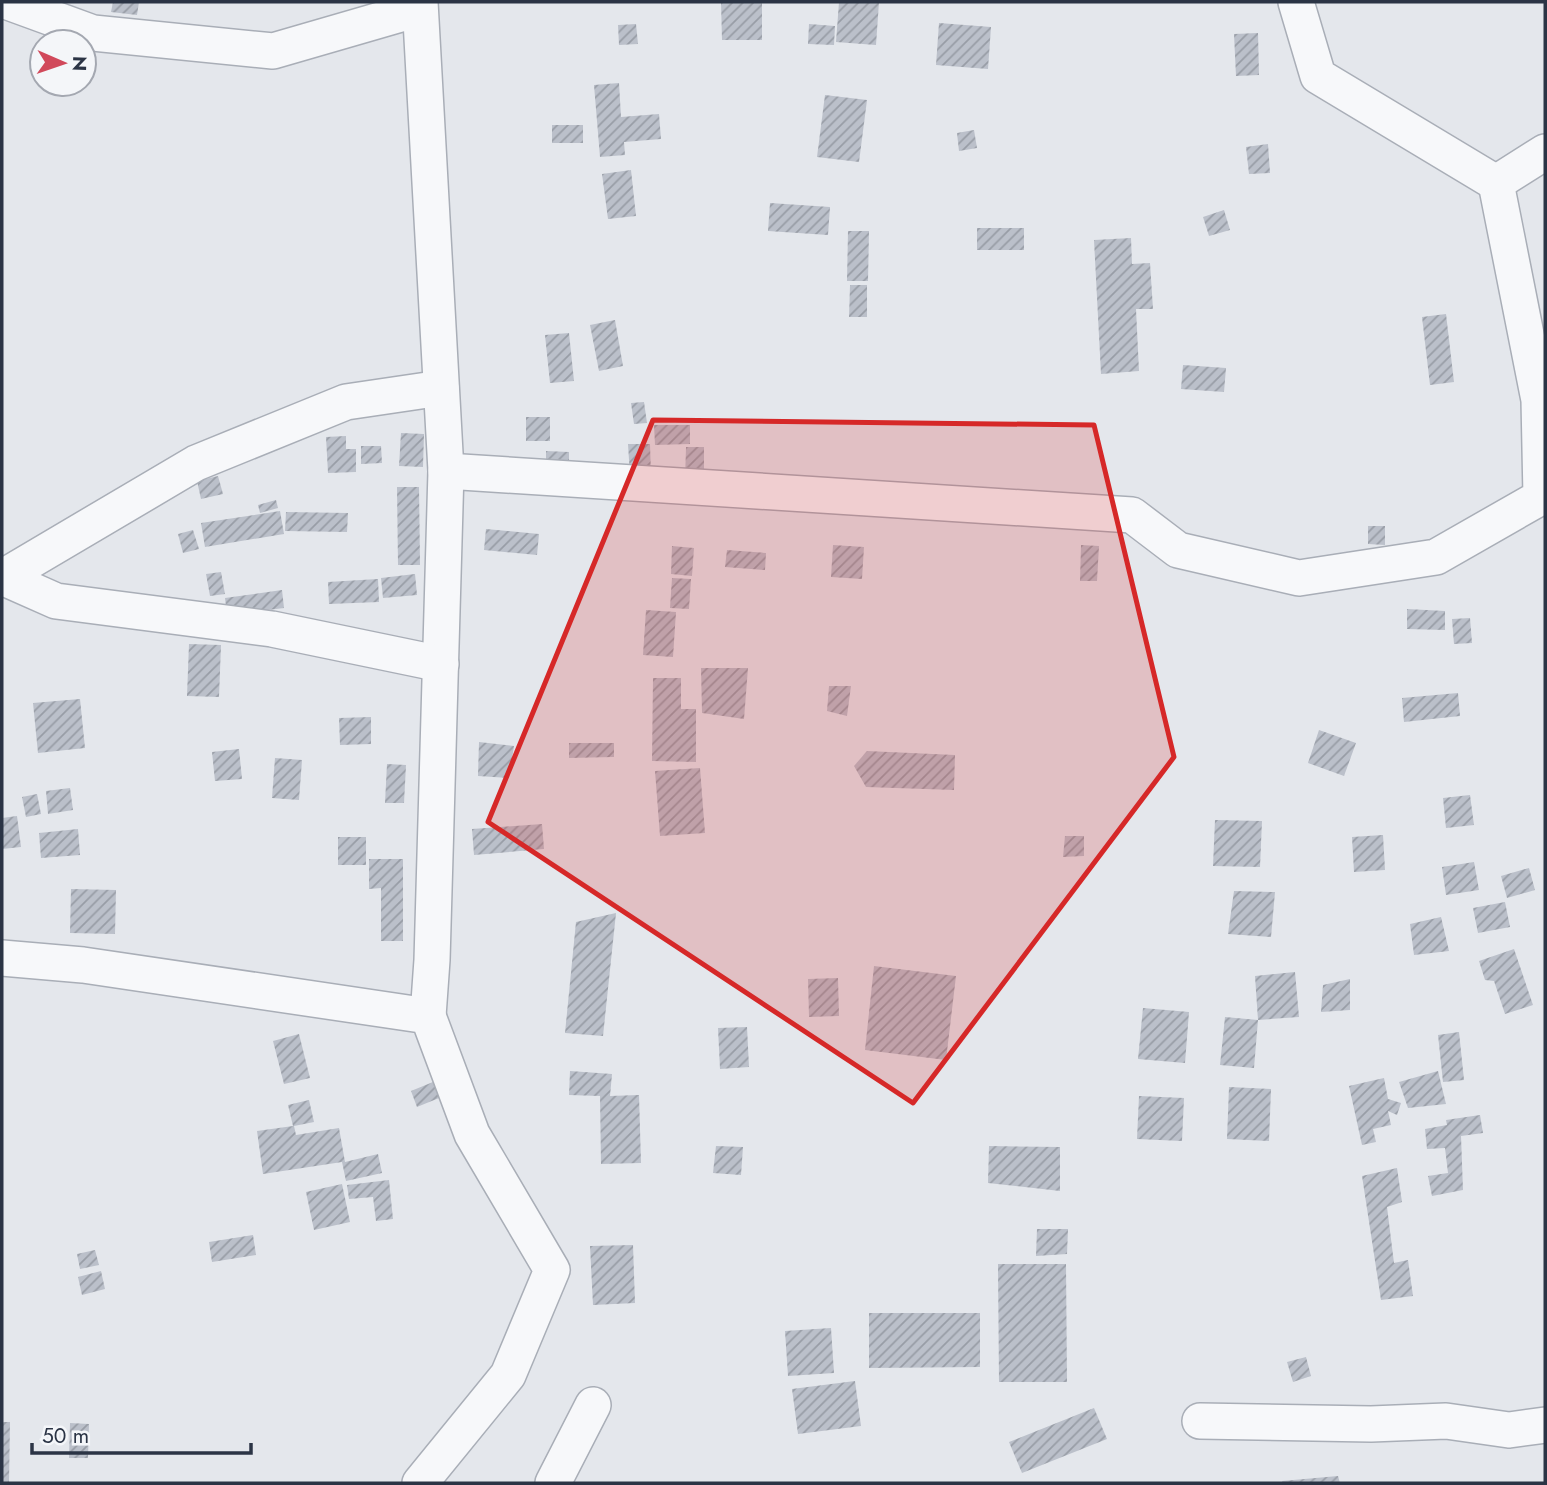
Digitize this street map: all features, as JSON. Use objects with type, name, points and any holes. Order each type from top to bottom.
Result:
[{"type":"street","points":[[8,2],[93,33],[273,51],[419,6],[446,471],[428,1016],[472,1134],[552,1270],[508,1375],[420,1483]]},
{"type":"street","points":[[446,471],[1132,515],[1178,550],[1299,578],[1436,557],[1541,497],[1539,400],[1496,183],[1318,76],[1296,2]]},
{"type":"street","points":[[1496,183],[1545,152]]},
{"type":"street","points":[[2,577],[196,463],[346,402],[441,388]]},
{"type":"street","points":[[2,577],[56,601],[272,629],[441,664]]},
{"type":"street","points":[[2,958],[83,965],[428,1016]]},
{"type":"street","points":[[553,1483],[593,1405]]},
{"type":"street","points":[[1200,1421],[1371,1424],[1446,1421],[1509,1430],[1545,1425]]},
{"type":"highlighted area","points":[[653,420],[1094,425],[1174,757],[913,1103],[488,822]]},
{"type":"building","points":[[113,2],[139,2],[137,15],[111,12]]},
{"type":"building","points":[[721,2],[762,2],[762,40],[722,40]]},
{"type":"building","points":[[839,2],[879,2],[876,45],[836,42]]},
{"type":"building","points":[[939,23],[991,27],[988,69],[936,65]]},
{"type":"building","points":[[636,24],[638,44],[619,45],[618,25]]},
{"type":"building","points":[[809,24],[835,26],[834,45],[808,44]]},
{"type":"building","points":[[1258,33],[1259,75],[1236,76],[1234,34]]},
{"type":"building","points":[[619,83],[621,117],[659,114],[661,139],[624,142],[625,155],[600,157],[594,85]]},
{"type":"building","points":[[825,95],[867,100],[859,162],[817,157]]},
{"type":"building","points":[[552,125],[583,125],[583,143],[552,143]]},
{"type":"building","points":[[974,130],[977,148],[959,151],[957,133]]},
{"type":"building","points":[[1268,144],[1270,173],[1249,174],[1246,147]]},
{"type":"building","points":[[631,170],[636,216],[608,219],[602,174]]},
{"type":"building","points":[[770,203],[830,207],[828,235],[768,231]]},
{"type":"building","points":[[1224,210],[1230,230],[1209,236],[1203,217]]},
{"type":"building","points":[[977,228],[1024,228],[1024,250],[977,250]]},
{"type":"building","points":[[848,231],[869,231],[868,281],[847,281]]},
{"type":"building","points":[[1131,238],[1132,264],[1150,263],[1153,309],[1136,309],[1139,371],[1101,374],[1094,240]]},
{"type":"building","points":[[850,285],[867,285],[867,317],[849,317]]},
{"type":"building","points":[[1446,314],[1454,382],[1430,385],[1422,317]]},
{"type":"building","points":[[615,320],[623,366],[599,371],[590,325]]},
{"type":"building","points":[[569,333],[574,381],[550,383],[545,335]]},
{"type":"building","points":[[1183,365],[1226,368],[1224,392],[1181,389]]},
{"type":"building","points":[[644,402],[647,423],[634,424],[631,403]]},
{"type":"building","points":[[526,417],[550,417],[550,441],[526,441]]},
{"type":"building","points":[[654,425],[690,425],[690,444],[655,445]]},
{"type":"building","points":[[401,433],[424,434],[423,467],[399,466]]},
{"type":"building","points":[[346,436],[346,449],[356,449],[356,472],[328,473],[326,437]]},
{"type":"building","points":[[628,444],[650,444],[651,474],[630,475]]},
{"type":"building","points":[[361,446],[381,446],[382,463],[361,464]]},
{"type":"building","points":[[686,447],[704,447],[704,479],[685,479]]},
{"type":"building","points":[[546,451],[569,452],[569,473],[546,473]]},
{"type":"building","points":[[218,476],[223,494],[201,499],[197,481]]},
{"type":"building","points":[[397,487],[419,487],[420,565],[398,565]]},
{"type":"building","points":[[276,500],[278,508],[260,513],[258,505]]},
{"type":"building","points":[[280,511],[284,534],[205,547],[201,523]]},
{"type":"building","points":[[286,512],[348,513],[347,532],[285,531]]},
{"type":"building","points":[[1368,526],[1385,526],[1385,545],[1368,544]]},
{"type":"building","points":[[486,529],[539,534],[537,555],[484,550]]},
{"type":"building","points":[[193,530],[199,549],[183,553],[178,534]]},
{"type":"building","points":[[833,545],[864,547],[862,579],[831,577]]},
{"type":"building","points":[[1081,545],[1099,546],[1097,581],[1080,581]]},
{"type":"building","points":[[672,546],[694,548],[692,576],[671,574]]},
{"type":"building","points":[[727,550],[766,553],[765,570],[725,567]]},
{"type":"building","points":[[221,572],[225,594],[210,596],[206,574]]},
{"type":"building","points":[[415,574],[417,595],[383,598],[381,578]]},
{"type":"building","points":[[672,578],[691,579],[689,609],[670,608]]},
{"type":"building","points":[[378,579],[379,602],[329,604],[328,582]]},
{"type":"building","points":[[282,590],[284,608],[227,615],[225,598]]},
{"type":"building","points":[[1407,609],[1445,611],[1445,630],[1407,629]]},
{"type":"building","points":[[646,610],[676,612],[673,657],[643,655]]},
{"type":"building","points":[[1470,618],[1472,643],[1454,644],[1452,619]]},
{"type":"building","points":[[189,644],[221,645],[219,697],[187,696]]},
{"type":"building","points":[[701,668],[748,668],[744,719],[702,713]]},
{"type":"building","points":[[653,678],[681,678],[681,709],[696,709],[696,762],[652,761]]},
{"type":"building","points":[[829,686],[851,686],[847,716],[827,711]]},
{"type":"building","points":[[1458,693],[1460,716],[1404,722],[1402,698]]},
{"type":"building","points":[[80,699],[85,748],[38,753],[33,703]]},
{"type":"building","points":[[371,717],[371,744],[340,745],[339,718]]},
{"type":"building","points":[[1319,730],[1356,743],[1344,776],[1308,763]]},
{"type":"building","points":[[479,742],[514,746],[509,778],[478,776]]},
{"type":"building","points":[[569,743],[614,743],[614,757],[569,758]]},
{"type":"building","points":[[239,749],[242,779],[215,781],[212,752]]},
{"type":"building","points":[[867,751],[955,755],[954,790],[866,787],[854,766]]},
{"type":"building","points":[[275,758],[302,760],[299,800],[272,798]]},
{"type":"building","points":[[387,764],[406,765],[404,803],[385,803]]},
{"type":"building","points":[[700,768],[705,833],[660,836],[655,771]]},
{"type":"building","points":[[70,788],[73,810],[48,814],[46,791]]},
{"type":"building","points":[[37,794],[41,814],[26,817],[22,797]]},
{"type":"building","points":[[1470,795],[1474,825],[1446,828],[1443,798]]},
{"type":"building","points":[[17,816],[21,847],[2,849],[2,818]]},
{"type":"building","points":[[1215,820],[1262,821],[1260,867],[1213,866]]},
{"type":"building","points":[[542,824],[544,849],[474,855],[472,829]]},
{"type":"building","points":[[78,829],[80,855],[41,858],[39,833]]},
{"type":"building","points":[[1383,835],[1385,870],[1354,872],[1352,837]]},
{"type":"building","points":[[1065,836],[1084,836],[1084,856],[1063,857]]},
{"type":"building","points":[[338,837],[366,837],[366,865],[338,865]]},
{"type":"building","points":[[369,859],[403,859],[403,941],[381,941],[381,888],[369,889]]},
{"type":"building","points":[[1474,862],[1479,890],[1446,895],[1442,867]]},
{"type":"building","points":[[1529,868],[1535,890],[1507,898],[1501,876]]},
{"type":"building","points":[[71,889],[116,890],[115,934],[70,933]]},
{"type":"building","points":[[1234,891],[1275,892],[1271,937],[1228,934]]},
{"type":"building","points":[[1505,902],[1510,927],[1478,933],[1473,908]]},
{"type":"building","points":[[616,913],[603,1036],[565,1033],[576,922]]},
{"type":"building","points":[[1441,917],[1449,951],[1414,955],[1410,924]]},
{"type":"building","points":[[1514,949],[1533,1005],[1505,1014],[1494,981],[1485,980],[1479,961]]},
{"type":"building","points":[[874,966],[956,976],[946,1060],[865,1050]]},
{"type":"building","points":[[1295,972],[1299,1017],[1258,1020],[1255,976]]},
{"type":"building","points":[[838,978],[839,1016],[809,1017],[808,979]]},
{"type":"building","points":[[1350,979],[1350,1010],[1321,1012],[1323,985]]},
{"type":"building","points":[[1143,1008],[1189,1012],[1185,1063],[1138,1059]]},
{"type":"building","points":[[1225,1017],[1258,1020],[1254,1068],[1220,1065]]},
{"type":"building","points":[[747,1027],[749,1067],[720,1069],[718,1028]]},
{"type":"building","points":[[1459,1032],[1464,1080],[1443,1082],[1438,1035]]},
{"type":"building","points":[[299,1034],[310,1078],[284,1084],[273,1041]]},
{"type":"building","points":[[570,1071],[612,1074],[610,1096],[639,1095],[641,1163],[601,1164],[600,1096],[569,1095]]},
{"type":"building","points":[[1438,1071],[1446,1104],[1408,1108],[1399,1082]]},
{"type":"building","points":[[1384,1078],[1388,1099],[1401,1103],[1397,1115],[1388,1111],[1391,1125],[1373,1129],[1376,1142],[1362,1145],[1349,1086]]},
{"type":"building","points":[[433,1082],[439,1098],[417,1107],[411,1091]]},
{"type":"building","points":[[1229,1087],[1271,1089],[1269,1141],[1227,1139]]},
{"type":"building","points":[[1139,1096],[1184,1098],[1182,1141],[1137,1139]]},
{"type":"building","points":[[309,1100],[314,1122],[294,1126],[296,1135],[339,1128],[345,1162],[378,1154],[382,1173],[346,1181],[342,1162],[263,1174],[257,1131],[293,1126],[288,1105]]},
{"type":"building","points":[[1480,1115],[1483,1133],[1461,1136],[1463,1190],[1432,1196],[1428,1176],[1448,1173],[1445,1148],[1427,1149],[1425,1129],[1447,1125],[1446,1120]]},
{"type":"building","points":[[716,1146],[743,1147],[741,1175],[713,1173]]},
{"type":"building","points":[[989,1146],[1060,1147],[1060,1191],[988,1183]]},
{"type":"building","points":[[1397,1168],[1402,1202],[1387,1207],[1394,1263],[1408,1260],[1413,1296],[1381,1300],[1362,1176]]},
{"type":"building","points":[[389,1180],[393,1219],[376,1221],[373,1197],[349,1199],[347,1185]]},
{"type":"building","points":[[342,1184],[350,1222],[314,1230],[306,1192]]},
{"type":"building","points":[[1037,1229],[1068,1229],[1067,1254],[1036,1256]]},
{"type":"building","points":[[253,1235],[256,1255],[212,1262],[209,1242]]},
{"type":"building","points":[[633,1245],[635,1303],[593,1305],[590,1246]]},
{"type":"building","points":[[95,1250],[99,1265],[80,1269],[77,1254]]},
{"type":"building","points":[[998,1264],[1066,1264],[1067,1382],[999,1382]]},
{"type":"building","points":[[101,1271],[105,1289],[82,1295],[78,1277]]},
{"type":"building","points":[[869,1313],[980,1313],[980,1367],[869,1368]]},
{"type":"building","points":[[831,1328],[834,1373],[788,1376],[785,1331]]},
{"type":"building","points":[[1306,1357],[1311,1376],[1293,1382],[1287,1362]]},
{"type":"building","points":[[855,1381],[861,1426],[798,1434],[792,1389]]},
{"type":"building","points":[[1094,1408],[1107,1439],[1022,1473],[1009,1442]]},
{"type":"building","points":[[2,1422],[10,1422],[9,1483],[2,1483]]},
{"type":"building","points":[[70,1423],[89,1424],[88,1458],[69,1458]]},
{"type":"building","points":[[1338,1476],[1340,1483],[1282,1481]]}]
